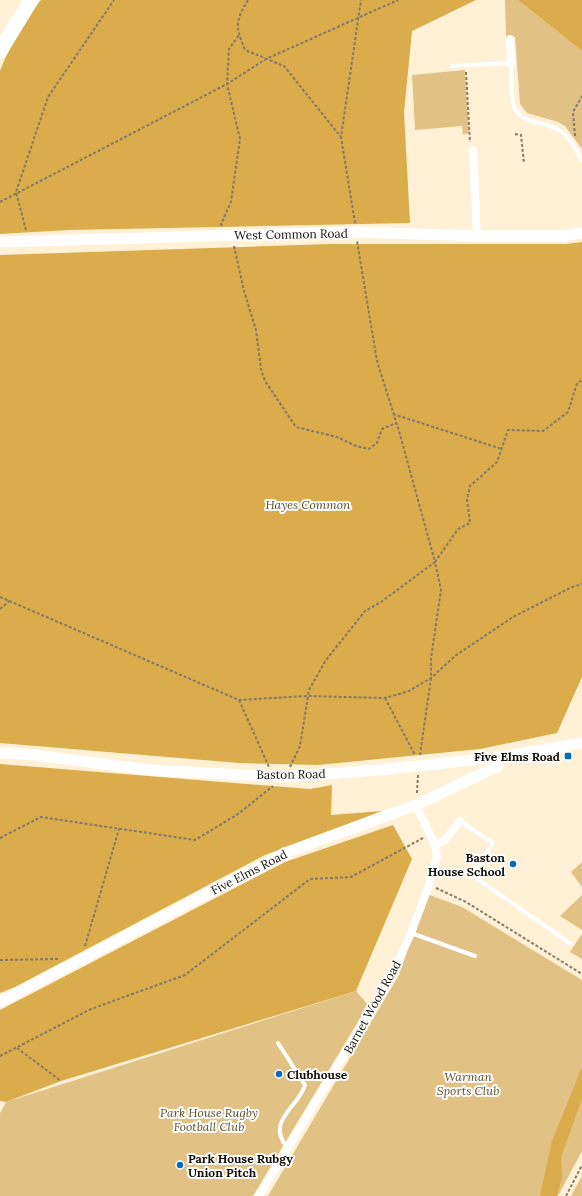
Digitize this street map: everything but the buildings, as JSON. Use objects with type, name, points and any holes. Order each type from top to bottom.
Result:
[{"type":"highway","points":[[0,51],[18,19],[31,0]]},
{"type":"street","points":[[510,39],[511,63]]},
{"type":"street","points":[[473,150],[477,236]]},
{"type":"street","name":"West Common Road","points":[[0,242],[356,232],[477,236],[563,236],[582,233]]},
{"type":"street","name":"Baston Road","points":[[0,753],[35,755],[150,770],[279,777],[379,770],[500,757],[582,743]]},
{"type":"street","name":"Five Elms Road","points":[[0,1002],[285,853],[416,805],[498,766],[500,757]]},
{"type":"street","name":"Barnet Wood Road","points":[[259,1196],[392,975],[411,933],[429,885],[437,855],[435,845],[416,805]]},
{"type":"street","points":[[435,845],[444,841],[460,821]]},
{"type":"lane","points":[[452,66],[511,63],[514,105],[517,112],[523,117],[558,129],[566,136],[582,160]]},
{"type":"lane","points":[[460,821],[493,843],[472,875],[572,944]]},
{"type":"lane","points":[[411,933],[475,956]]},
{"type":"lane","points":[[278,1043],[305,1085],[303,1094],[287,1110],[281,1122],[280,1133],[283,1143],[288,1148]]},
{"type":"path","points":[[29,241],[16,192],[48,97],[114,0]]},
{"type":"path","points":[[248,0],[237,20],[238,35],[245,50],[284,66],[341,137]]},
{"type":"path","points":[[361,0],[341,137],[377,361],[435,562],[441,590],[431,658],[431,678],[422,748]]},
{"type":"path","points":[[0,202],[16,192],[227,84],[266,59],[398,0]]},
{"type":"path","points":[[238,35],[229,49],[227,84],[240,139],[231,202],[221,224],[232,235],[244,291],[256,330],[261,369],[265,381],[296,427],[337,437],[356,446],[370,449],[377,443],[382,430],[396,423]]},
{"type":"path","points":[[466,65],[470,146],[473,150]]},
{"type":"path","points":[[574,147],[576,132],[573,112],[582,96]]},
{"type":"path","points":[[515,134],[521,135],[524,163]]},
{"type":"path","points":[[0,838],[42,817],[195,840],[238,814],[279,777],[300,746],[307,696],[326,660],[365,611],[381,602],[435,562],[458,528],[470,523],[467,499],[470,486],[497,462],[508,430],[543,430],[568,412],[577,383],[582,380]]},
{"type":"path","points":[[393,414],[502,449]]},
{"type":"path","points":[[0,597],[239,700],[307,696],[385,698],[409,691],[431,678],[455,656],[513,617],[570,588],[582,584]]},
{"type":"path","points":[[0,609],[9,601]]},
{"type":"path","points":[[385,698],[418,761]]},
{"type":"path","points":[[239,700],[279,777]]},
{"type":"path","points":[[81,959],[119,828]]},
{"type":"path","points":[[0,1056],[91,1009],[185,975],[310,880],[351,877],[430,834]]},
{"type":"path","points":[[429,885],[466,902],[582,974]]},
{"type":"path","points":[[0,960],[59,959]]},
{"type":"path","points":[[17,1048],[61,1081]]},
{"type":"path","points":[[566,1196],[582,1165]]},
{"type":"green space","points":[[41,0],[476,0],[412,31],[404,112],[410,223],[69,230],[0,234],[0,71],[18,34]]},
{"type":"green space","points":[[505,0],[518,0],[582,51],[582,149],[565,126],[558,122],[527,113],[520,104],[515,37],[506,38]]},
{"type":"green space","points":[[518,0],[582,0],[582,51]]},
{"type":"green space","points":[[465,70],[469,133],[463,135],[462,126],[415,130],[412,75]]},
{"type":"green space","name":"Hayes Common","points":[[582,242],[582,677],[557,733],[480,749],[318,765],[239,763],[0,743],[0,255],[329,244],[566,244]]},
{"type":"green space","points":[[0,764],[310,789],[332,785],[331,815],[382,811],[265,855],[15,987],[0,993]]},
{"type":"green space","points":[[393,825],[412,859],[356,991],[61,1081],[6,1102],[0,1101],[0,1010],[285,862]]},
{"type":"green space","points":[[582,862],[582,887],[571,872]]},
{"type":"green space","name":"Warman Sports Club","points":[[427,894],[462,907],[582,980],[582,1151],[558,1196],[268,1196],[399,975]]},
{"type":"green space","points":[[582,895],[582,930],[560,916]]},
{"type":"green space","points":[[581,935],[582,936],[582,959],[570,952]]},
{"type":"green space","name":"Park House Rugby Football Club","points":[[356,991],[368,1005],[253,1196],[0,1196],[0,1113],[6,1102]]},
{"type":"green space","points":[[582,1067],[582,1099],[561,1157],[562,1178],[557,1196],[540,1196],[552,1141]]},
{"type":"green space","points":[[582,1176],[582,1196],[571,1196]]},
{"type":"place","name":"Five Elms Road","points":[[568,756]]},
{"type":"place","name":"Baston House School","points":[[513,864]]},
{"type":"place","name":"Clubhouse","points":[[279,1074]]},
{"type":"place","name":"Park House Rubgy Union Pitch","points":[[180,1165]]}]
